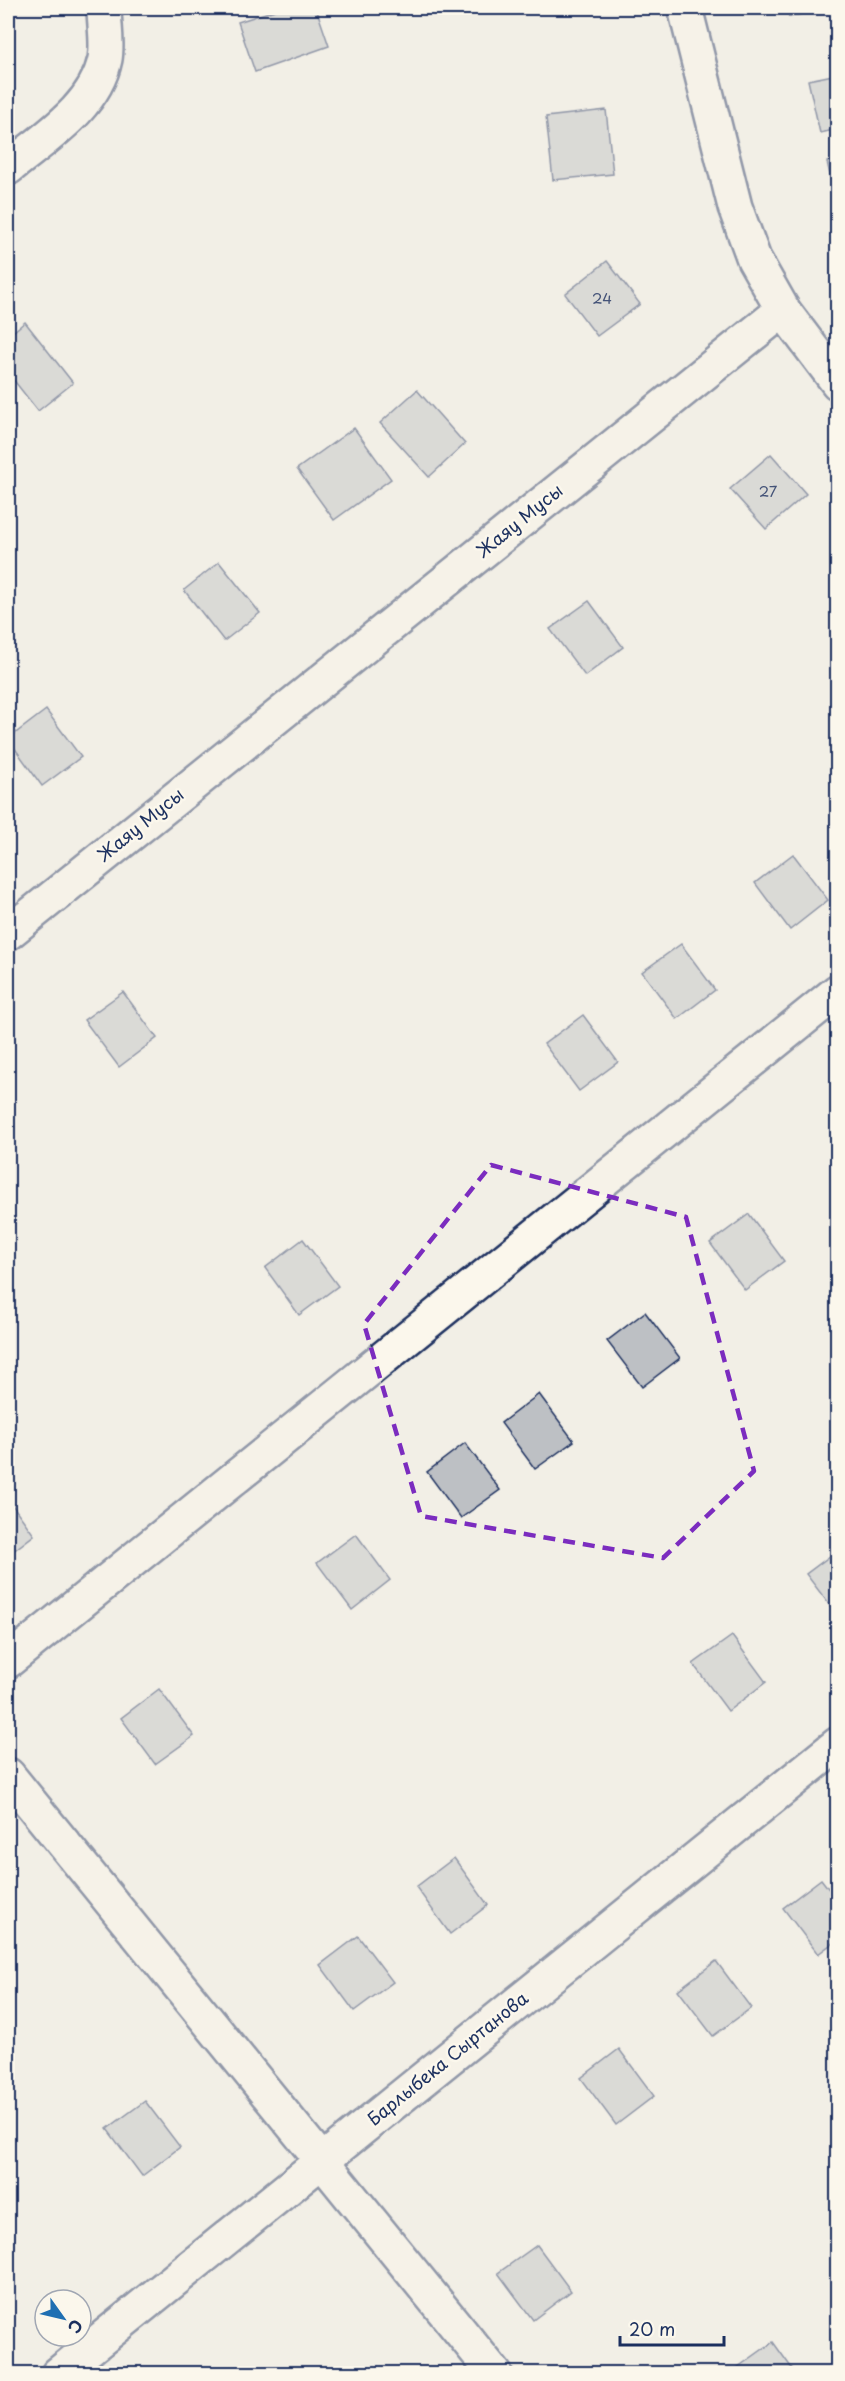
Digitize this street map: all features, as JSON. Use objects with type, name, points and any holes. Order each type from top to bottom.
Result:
[{"type":"street","points":[[8,168],[65,121],[91,94],[105,58],[104,8]]},
{"type":"street","points":[[685,8],[735,207],[754,259],[783,310],[837,383]]},
{"type":"street","name":"Жаяу Мусы","points":[[8,933],[783,310]]},
{"type":"street","points":[[8,1661],[837,991]]},
{"type":"street","name":"Барлыбека Сыртанова","points":[[58,2373],[837,1744]]},
{"type":"street","points":[[8,1775],[495,2373]]},
{"type":"highlighted area","points":[[491,1165],[686,1217],[754,1471],[663,1558],[421,1516],[364,1324]]},
{"type":"building","points":[[281,8],[316,8],[329,46],[255,72],[238,22]]},
{"type":"building","points":[[787,8],[829,8],[789,17]]},
{"type":"building","points":[[838,74],[838,129],[820,133],[808,80]]},
{"type":"building","points":[[606,110],[613,174],[553,180],[546,117]]},
{"type":"building","points":[[838,159],[838,210],[827,162]]},
{"type":"building","points":[[607,261],[640,304],[597,336],[565,294]]},
{"type":"building","points":[[25,322],[73,383],[38,411],[8,373],[8,336]]},
{"type":"building","points":[[417,390],[465,444],[429,477],[380,423]]},
{"type":"building","points":[[354,428],[391,479],[334,520],[297,469]]},
{"type":"building","points":[[771,454],[806,494],[766,529],[730,489]]},
{"type":"building","points":[[219,562],[260,613],[224,641],[184,590]]},
{"type":"building","points":[[589,601],[623,647],[585,676],[550,629]]},
{"type":"building","points":[[46,710],[81,757],[42,786],[8,739]]},
{"type":"building","points":[[793,854],[828,900],[790,930],[755,883]]},
{"type":"building","points":[[681,944],[715,990],[677,1019],[642,972]]},
{"type":"building","points":[[123,992],[157,1038],[119,1067],[84,1020]]},
{"type":"building","points":[[583,1015],[618,1062],[579,1091],[544,1044]]},
{"type":"building","points":[[749,1214],[784,1261],[745,1290],[710,1243]]},
{"type":"building","points":[[303,1239],[338,1286],[299,1315],[265,1268]]},
{"type":"building","points":[[645,1312],[680,1358],[642,1387],[607,1341]]},
{"type":"building","points":[[539,1394],[574,1441],[535,1469],[501,1423]]},
{"type":"building","points":[[465,1443],[500,1490],[461,1518],[427,1472]]},
{"type":"building","points":[[8,1499],[34,1535],[8,1555]]},
{"type":"building","points":[[356,1534],[390,1580],[352,1610],[317,1563]]},
{"type":"building","points":[[838,1550],[838,1616],[806,1574]]},
{"type":"building","points":[[732,1636],[766,1682],[728,1711],[693,1664]]},
{"type":"building","points":[[159,1689],[194,1736],[155,1764],[121,1718]]},
{"type":"building","points":[[454,1858],[488,1905],[450,1934],[416,1887]]},
{"type":"building","points":[[821,1879],[838,1901],[838,1939],[818,1954],[783,1908]]},
{"type":"building","points":[[358,1936],[393,1982],[354,2011],[320,1965]]},
{"type":"building","points":[[716,1961],[751,2008],[713,2036],[678,1990]]},
{"type":"building","points":[[619,2049],[654,2096],[616,2125],[581,2078]]},
{"type":"building","points":[[145,2101],[180,2147],[142,2176],[107,2129]]},
{"type":"building","points":[[537,2245],[571,2291],[533,2320],[498,2273]]},
{"type":"building","points":[[773,2342],[796,2374],[736,2374],[734,2370]]}]
